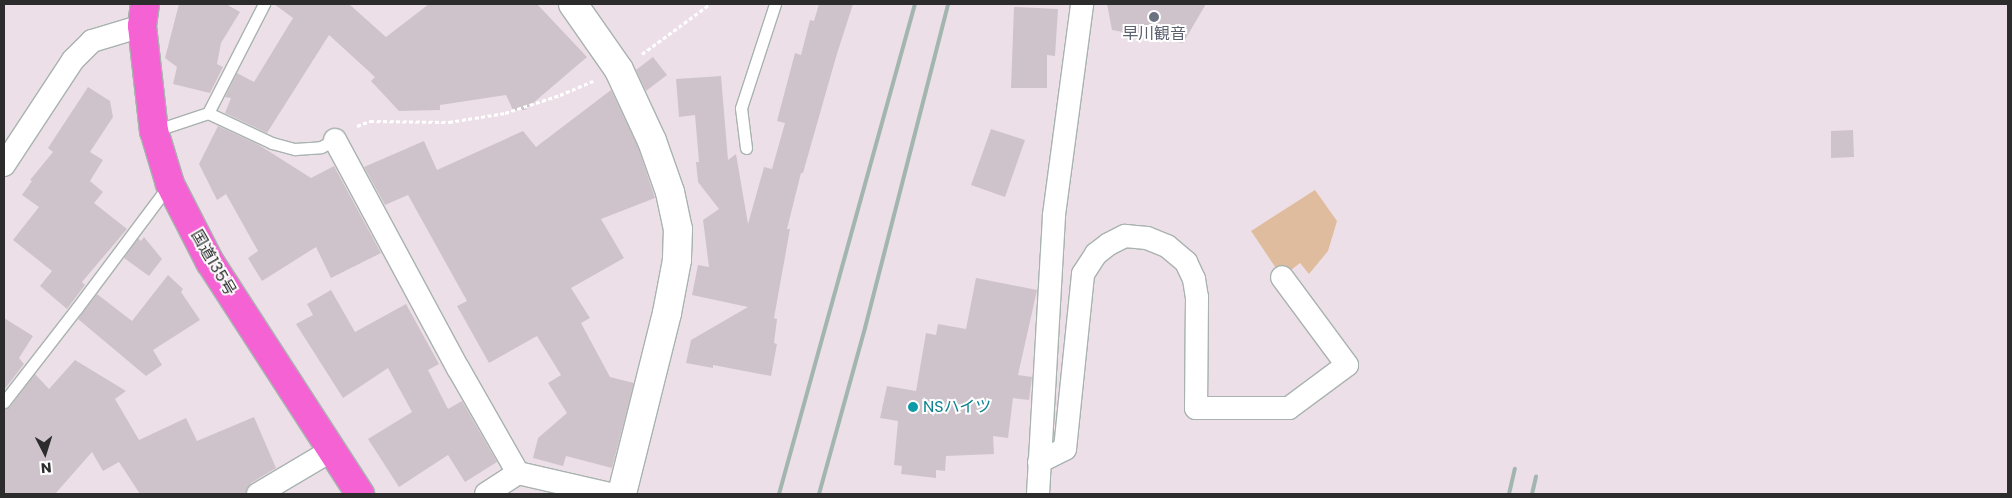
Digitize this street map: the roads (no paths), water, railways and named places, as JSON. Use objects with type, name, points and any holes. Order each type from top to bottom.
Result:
[{"type":"highway","name":"国道135号","points":[[143,15],[154,131],[170,184],[210,262],[360,494]]},
{"type":"main road","points":[[573,4],[619,70],[652,141],[670,192],[678,229],[678,260],[622,494]]},
{"type":"street","points":[[1038,494],[1054,215],[1082,4]]},
{"type":"street","points":[[4,165],[73,60],[92,41],[143,15]]},
{"type":"street","points":[[335,140],[458,368],[518,473]]},
{"type":"street","points":[[1039,462],[1065,449],[1083,274],[1096,254],[1109,244],[1125,236],[1147,238],[1167,246],[1186,262],[1194,279],[1197,297],[1196,408],[1289,408],[1347,365],[1282,277]]},
{"type":"street","points":[[258,494],[332,450]]},
{"type":"street","points":[[486,494],[518,473],[610,494]]},
{"type":"lane","points":[[208,113],[264,4]]},
{"type":"lane","points":[[746,148],[741,108],[775,4]]},
{"type":"lane","points":[[154,131],[208,113],[272,142],[295,149],[321,147],[335,140]]},
{"type":"lane","points":[[4,402],[170,184]]},
{"type":"railway","points":[[779,494],[915,4]]},
{"type":"railway","points":[[819,494],[865,328],[948,4]]},
{"type":"railway","points":[[1509,494],[1515,469]]},
{"type":"railway","points":[[1532,494],[1536,476]]},
{"type":"place","name":"早川観音","points":[[1154,17]]},
{"type":"place","name":"NSハイツ","points":[[913,407]]}]
